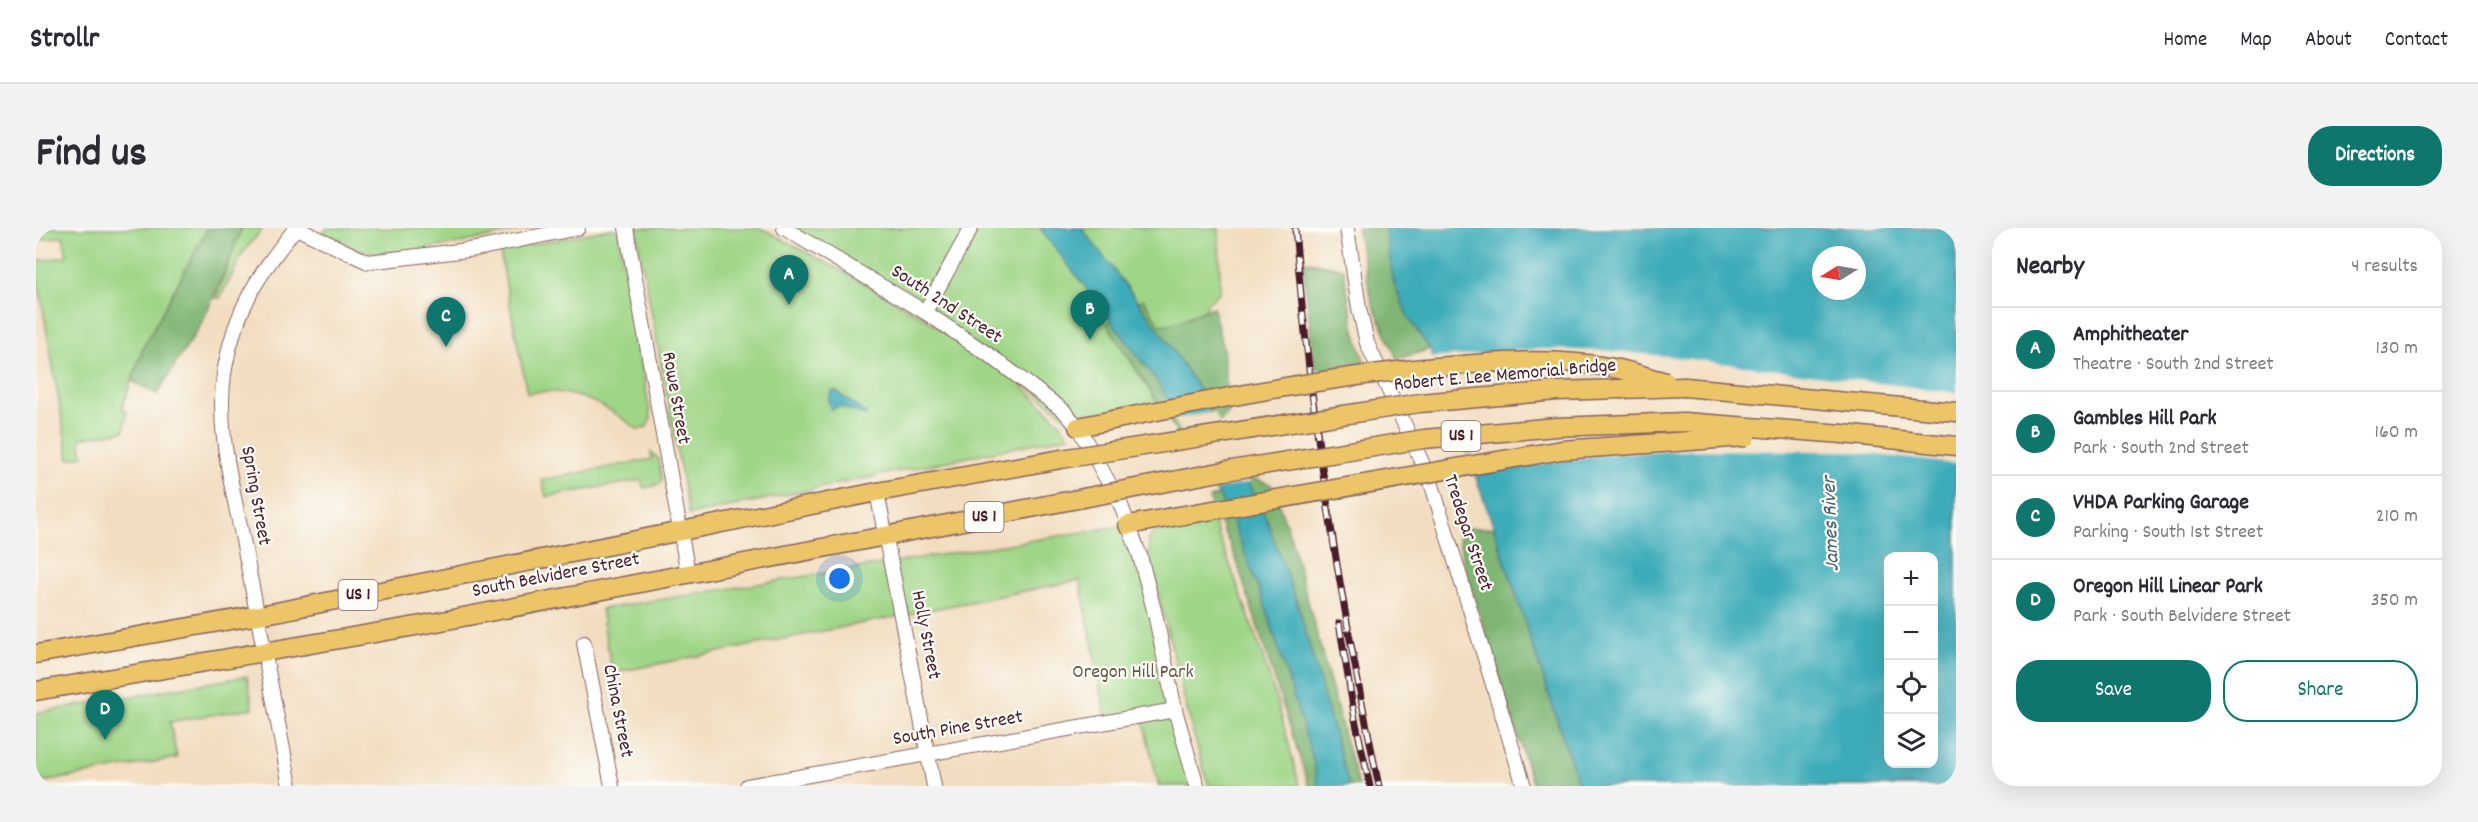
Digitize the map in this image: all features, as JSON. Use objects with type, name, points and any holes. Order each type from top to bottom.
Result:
[{"type":"main road","points":[[1078,427],[1330,379],[1389,371],[1534,360],[1609,367],[1685,387]]},
{"type":"main road","name":"Robert E. Lee Memorial Bridge","points":[[1060,459],[1420,403],[1557,391],[1685,387],[1956,412]]},
{"type":"main road","name":"South Belvidere Street","points":[[36,691],[265,653],[1225,471],[1424,440],[1556,427],[1684,422],[1843,434]]},
{"type":"main road","points":[[1128,525],[1562,450],[1706,438],[1843,434]]},
{"type":"main road","name":"US 1","points":[[1843,434],[1956,446]]},
{"type":"main road","name":"South Belvidere Street","points":[[36,654],[257,615],[877,492],[1060,459]]},
{"type":"street","points":[[296,228],[368,262],[476,249],[578,228]]},
{"type":"street","name":"Spring Street","points":[[290,786],[227,461],[224,425],[225,370],[248,294],[271,258],[296,228]]},
{"type":"street","name":"Rowe Street","points":[[626,228],[688,574]]},
{"type":"street","name":"South 2nd Street","points":[[784,228],[925,312],[992,357],[1064,411],[1078,427],[1116,494],[1140,556],[1154,609],[1175,710],[1197,786]]},
{"type":"street","points":[[925,312],[971,228]]},
{"type":"street","name":"Tredegar Street","points":[[1347,228],[1359,308],[1367,343],[1431,482],[1524,786]]},
{"type":"street","name":"Holly Street","points":[[877,492],[934,786]]},
{"type":"street","name":"China Street","points":[[584,643],[612,786]]},
{"type":"street","name":"South Pine Street","points":[[747,786],[1175,710]]},
{"type":"green space","points":[[36,228],[208,228],[144,346],[122,408],[127,412],[124,431],[80,438],[83,456],[69,459],[36,269],[39,261],[67,256],[63,236],[36,241]]},
{"type":"green space","points":[[208,228],[242,228],[200,326],[157,394],[132,381],[144,346]]},
{"type":"green space","points":[[241,228],[263,228],[243,253],[220,298],[216,298]]},
{"type":"green space","points":[[327,228],[532,228],[418,250],[375,252],[360,250],[341,242],[323,232]]},
{"type":"green space","points":[[614,228],[618,232],[651,418],[647,427],[638,430],[613,412],[586,399],[557,392],[527,393],[500,251]]},
{"type":"green space","points":[[636,228],[761,228],[919,315],[1020,383],[1060,423],[1069,436],[689,515]]},
{"type":"green space","points":[[784,228],[1219,228],[1220,291],[1208,303],[1205,310],[1221,398],[1078,427],[992,357]]},
{"type":"green space","points":[[1357,228],[1385,228],[1394,283],[1408,317],[1430,349],[1397,359],[1372,302]]},
{"type":"green space","points":[[1303,262],[1344,269],[1352,316],[1365,363],[1315,370]]},
{"type":"green space","points":[[1143,299],[1160,325],[1171,324],[1213,307],[1223,349],[1229,413],[1188,450],[1107,324]]},
{"type":"green space","points":[[651,452],[658,458],[662,481],[658,485],[644,488],[641,480],[546,497],[542,480],[652,459]]},
{"type":"green space","points":[[1254,479],[1272,485],[1291,539],[1358,786],[1309,786],[1235,556],[1209,499]]},
{"type":"green space","points":[[1213,520],[1272,685],[1299,786],[1209,786],[1192,729],[1149,556],[1149,540],[1152,534],[1184,524]]},
{"type":"green space","name":"Oregon Hill Park","points":[[1128,525],[1197,786],[1159,786],[1142,716],[1107,722],[1080,580],[612,673],[601,609]]},
{"type":"green space","points":[[1494,528],[1579,786],[1533,786],[1462,556],[1457,530]]},
{"type":"green space","points":[[247,676],[253,708],[170,722],[177,758],[36,783],[36,713]]},
{"type":"water","points":[[1040,228],[1082,228],[1161,332],[1197,386],[1267,520],[1298,605],[1349,786],[1318,786],[1313,759],[1264,602],[1232,520],[1157,381]]},
{"type":"water","name":"James River","points":[[1385,228],[1956,228],[1956,786],[1579,786],[1494,528],[1430,349],[1408,317],[1394,283]]},
{"type":"water","points":[[832,391],[836,391],[866,416],[839,406],[831,410],[828,400]]},
{"type":"pier","points":[[1541,349],[1666,356],[1956,393],[1956,464],[1846,451],[1705,450],[1616,453],[1471,473],[1464,454],[1489,450],[1463,451],[1430,358]]},
{"type":"pier","points":[[1214,412],[1251,482],[1213,490],[1174,419]]},
{"type":"railway","points":[[1295,228],[1309,369],[1328,508],[1339,578],[1379,786]]},
{"type":"railway","points":[[1339,623],[1355,719],[1370,786]]},
{"type":"place","name":"Amphitheater","points":[[789,305]]},
{"type":"place","name":"Gambles Hill Park","points":[[1090,340]]},
{"type":"place","name":"VHDA Parking Garage","points":[[446,347]]},
{"type":"place","name":"Oregon Hill Linear Park","points":[[105,740]]}]
